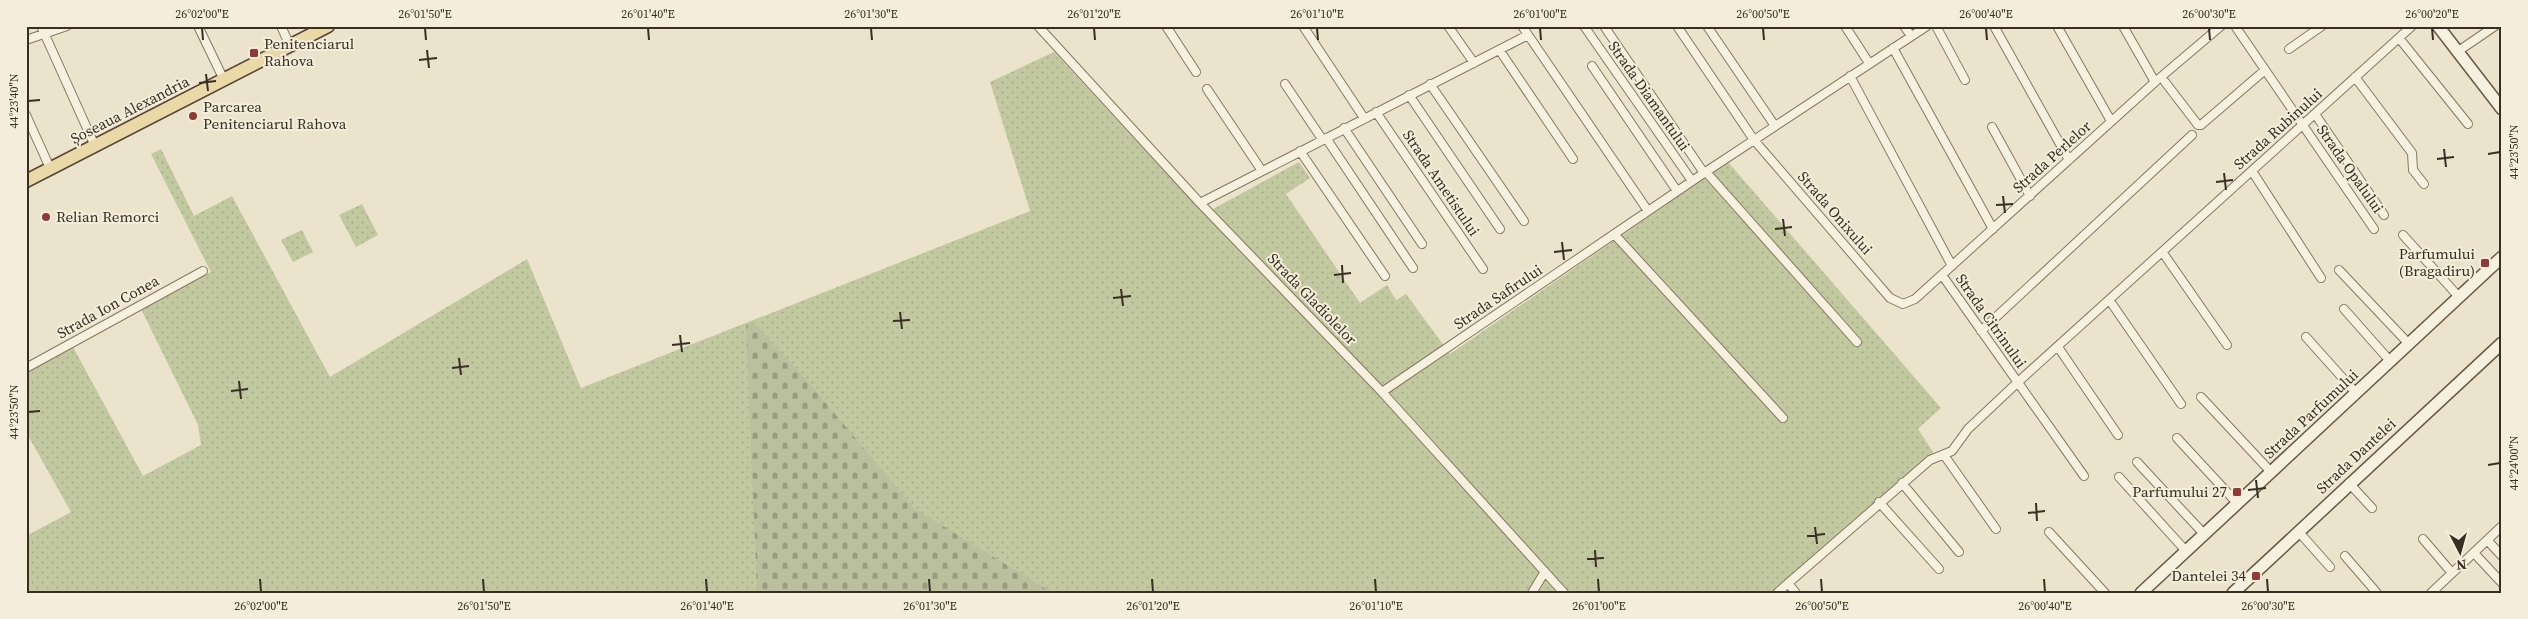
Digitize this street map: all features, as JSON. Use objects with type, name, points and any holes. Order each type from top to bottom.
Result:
[{"type":"main road","name":"Șoseaua Alexandria","points":[[26,180],[325,27]]},
{"type":"street","points":[[26,40],[43,30],[67,26]]},
{"type":"street","points":[[198,26],[224,80]]},
{"type":"street","points":[[280,26],[290,46]]},
{"type":"street","name":"Strada Gladiolelor","points":[[1038,26],[1200,203],[1382,392],[1564,593]]},
{"type":"street","points":[[1166,26],[1196,72]]},
{"type":"street","points":[[1303,26],[1364,118]]},
{"type":"street","points":[[1448,26],[1474,63]]},
{"type":"street","points":[[1522,26],[1648,211]]},
{"type":"street","name":"Strada Diamantului","points":[[1584,26],[1692,181]]},
{"type":"street","points":[[1604,26],[1705,172],[1857,342]]},
{"type":"street","points":[[1677,26],[1754,140]]},
{"type":"street","points":[[1707,26],[1775,126]]},
{"type":"street","points":[[1845,26],[1869,63]]},
{"type":"street","points":[[1904,26],[1911,36]]},
{"type":"street","name":"Strada Safirului","points":[[1382,392],[1705,172],[1927,26]]},
{"type":"street","points":[[1936,26],[1965,80]]},
{"type":"street","points":[[1994,26],[2068,160]]},
{"type":"street","points":[[2057,26],[2111,122]]},
{"type":"street","points":[[2123,26],[2155,82]]},
{"type":"street","name":"Strada Perlelor","points":[[1896,302],[1910,303],[1915,299],[2155,82],[2221,26]]},
{"type":"street","name":"Strada Opalului","points":[[2235,26],[2374,229]]},
{"type":"street","points":[[2289,49],[2322,26]]},
{"type":"street","name":"Strada Rubinului","points":[[1777,593],[1879,502],[1930,460],[1952,451],[1968,429],[2018,382],[2110,301],[2412,26]]},
{"type":"street","points":[[2438,26],[2502,108]]},
{"type":"street","points":[[2457,52],[2495,26]]},
{"type":"street","points":[[43,30],[95,146]]},
{"type":"street","points":[[1200,203],[1528,35]]},
{"type":"street","points":[[2399,38],[2468,124]]},
{"type":"street","points":[[1892,48],[1993,229]]},
{"type":"street","points":[[1500,51],[1572,159]]},
{"type":"street","points":[[1592,66],[1677,191]]},
{"type":"street","points":[[2165,82],[2198,125],[2201,125],[2265,70]]},
{"type":"street","points":[[1850,76],[1952,266]]},
{"type":"street","points":[[2355,77],[2412,153],[2413,170],[2424,184]]},
{"type":"street","points":[[1285,84],[1413,268]]},
{"type":"street","points":[[1430,84],[1524,221]]},
{"type":"street","points":[[1207,89],[1262,171]]},
{"type":"street","name":"Strada Ametistului","points":[[1409,95],[1500,229]]},
{"type":"street","name":"Strada Ametistului","points":[[1376,112],[1483,269]]},
{"type":"street","points":[[2315,114],[2384,215]]},
{"type":"street","points":[[26,115],[50,168]]},
{"type":"street","points":[[1992,127],[2030,196]]},
{"type":"street","points":[[1344,128],[1422,244]]},
{"type":"street","points":[[1981,331],[2192,135]]},
{"type":"street","name":"Strada Onixului","points":[[1754,140],[1896,302]]},
{"type":"street","points":[[1300,151],[1385,276]]},
{"type":"street","points":[[2252,171],[2321,278]]},
{"type":"street","points":[[1614,234],[1783,418]]},
{"type":"street","points":[[2403,235],[2459,297]]},
{"type":"street","points":[[2163,253],[2227,345]]},
{"type":"street","name":"Strada Parfumului","points":[[2141,593],[2502,257]]},
{"type":"street","points":[[2339,270],[2408,344]]},
{"type":"street","name":"Strada Ion Conea","points":[[26,368],[203,271]]},
{"type":"street","name":"Strada Citrinului","points":[[1942,275],[2084,476]]},
{"type":"street","points":[[2110,301],[2180,404]]},
{"type":"street","points":[[2344,309],[2390,361]]},
{"type":"street","points":[[2306,337],[2356,393]]},
{"type":"street","name":"Strada Dantelei","points":[[2233,593],[2349,482],[2502,343]]},
{"type":"street","points":[[2058,347],[2118,434]]},
{"type":"street","points":[[2201,397],[2270,472]]},
{"type":"street","points":[[2176,438],[2237,503]]},
{"type":"street","points":[[1944,455],[1996,529]]},
{"type":"street","points":[[2136,462],[2204,534]]},
{"type":"street","points":[[2119,476],[2186,551]]},
{"type":"street","points":[[2349,482],[2372,508]]},
{"type":"street","points":[[1902,483],[1959,552]]},
{"type":"street","points":[[1879,502],[1939,569]]},
{"type":"street","points":[[2431,593],[2502,526]]},
{"type":"street","points":[[2298,531],[2330,567]]},
{"type":"street","points":[[2049,532],[2105,593]]},
{"type":"street","points":[[2423,539],[2452,573]]},
{"type":"street","points":[[2487,540],[2502,556]]},
{"type":"street","points":[[2474,552],[2502,583]]},
{"type":"street","points":[[2345,556],[2376,593]]},
{"type":"street","points":[[1532,593],[1544,573]]},
{"type":"street","points":[[1788,583],[1796,593]]},
{"type":"green space","points":[[1054,52],[1204,214],[1299,162],[1310,178],[1286,194],[1360,303],[1387,285],[1396,300],[1406,294],[1450,354],[1728,162],[1941,408],[1918,429],[1933,452],[1779,593],[26,593],[26,536],[71,512],[26,432],[26,373],[73,347],[143,476],[201,445],[198,425],[141,309],[211,272],[151,154],[161,149],[194,216],[232,196],[330,377],[527,259],[581,388],[1030,211],[990,82]]},
{"type":"green space","points":[[362,204],[378,235],[356,247],[339,215]]},
{"type":"green space","points":[[302,230],[313,252],[293,262],[281,240]]},
{"type":"green space","points":[[753,322],[810,384],[915,509],[1053,593],[757,593],[746,325]]},
{"type":"place","name":"Penitenciarul Rahova","points":[[254,53]]},
{"type":"place","name":"Parcarea Penitenciarul Rahova","points":[[193,116]]},
{"type":"place","name":"Relian Remorci","points":[[46,217]]},
{"type":"place","name":"Parfumului (Bragadiru)","points":[[2485,263]]},
{"type":"place","name":"Parfumului 27","points":[[2237,492]]},
{"type":"place","name":"Dantelei 34","points":[[2256,576]]}]
